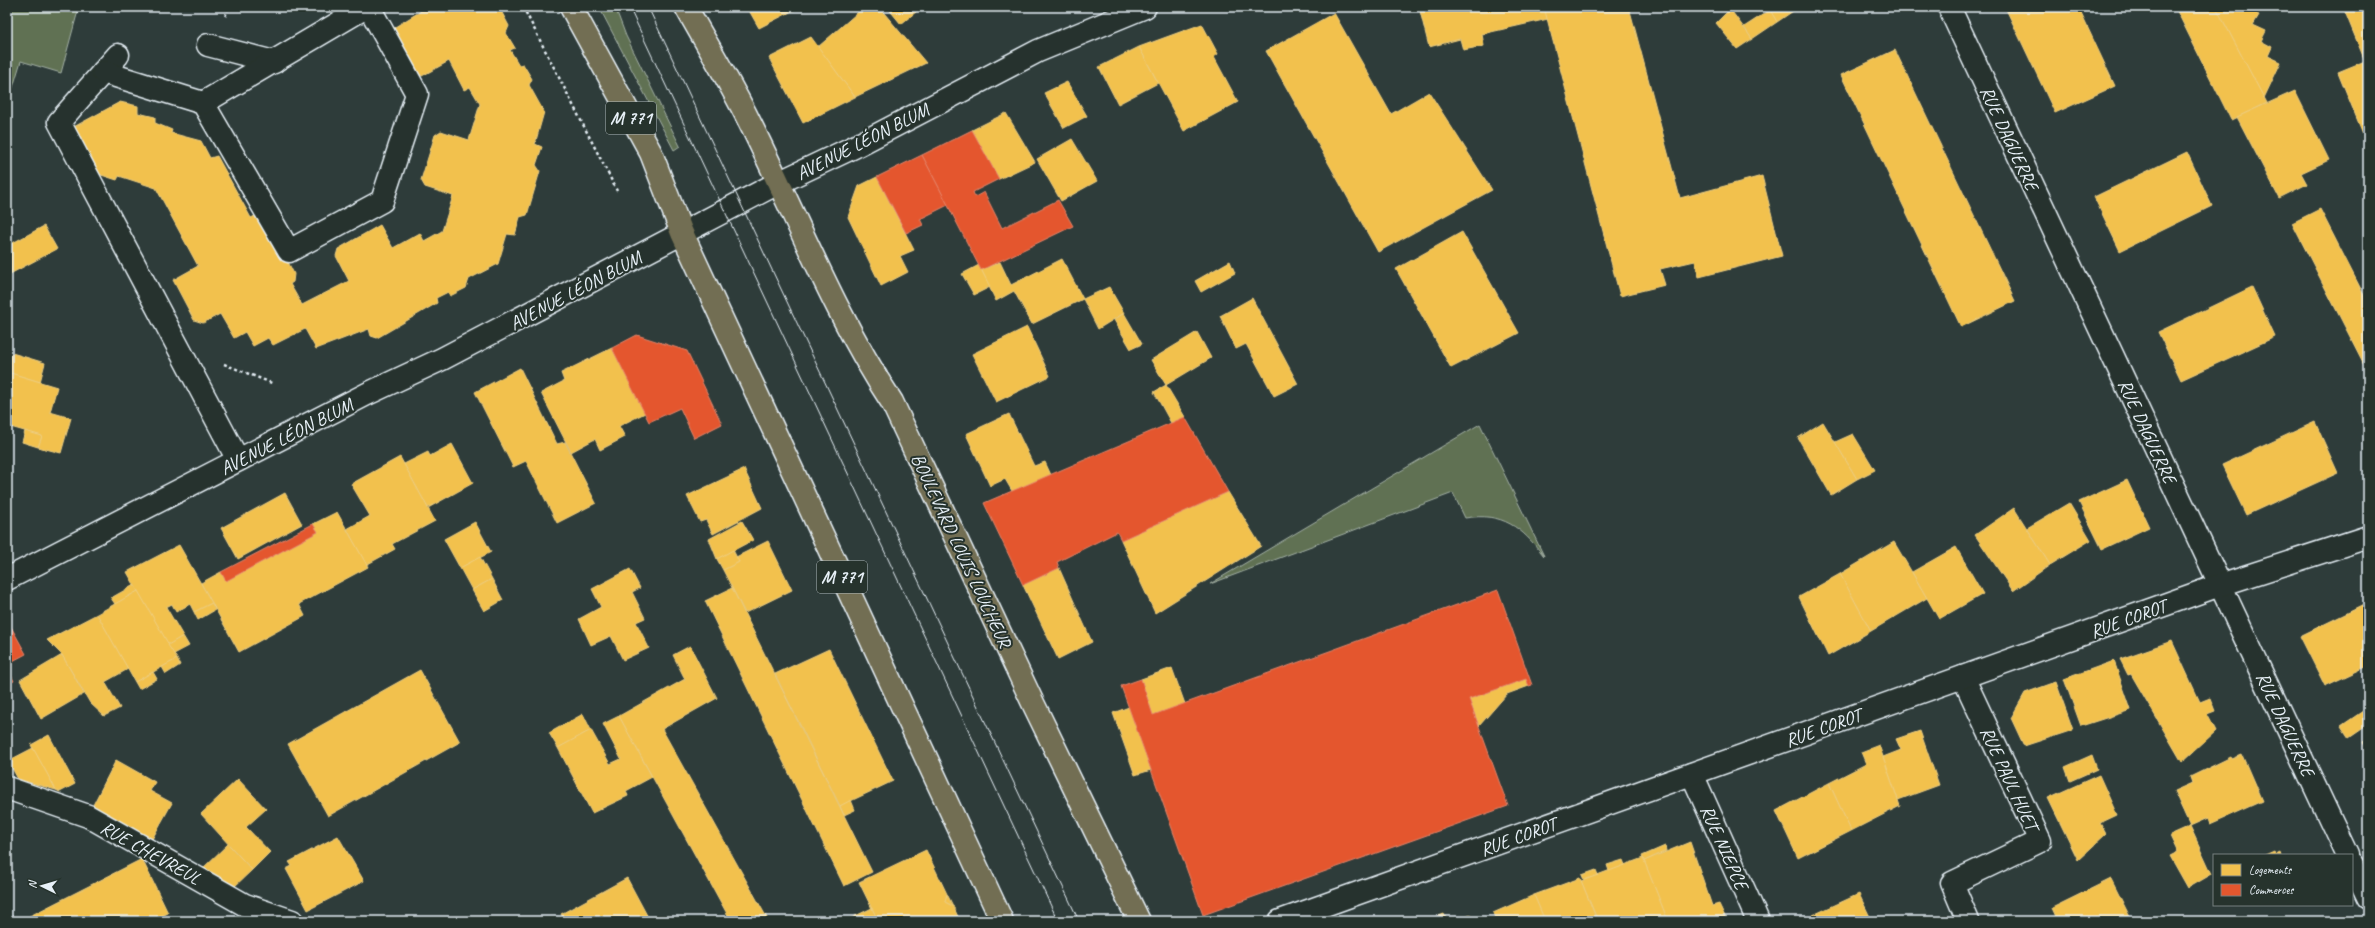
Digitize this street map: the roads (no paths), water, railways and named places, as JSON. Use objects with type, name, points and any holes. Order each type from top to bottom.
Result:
[{"type":"main road","name":"M 771","points":[[570,7],[651,153],[682,233],[1002,921]]},
{"type":"main road","name":"BOULEVARD LOUIS LOUCHEUR","points":[[686,7],[749,121],[866,362],[892,402],[1032,701],[1139,921]]},
{"type":"street","points":[[203,103],[366,7]]},
{"type":"street","points":[[103,72],[203,103],[289,250],[382,201],[417,94],[369,7]]},
{"type":"street","name":"AVENUE LÉON BLUM","points":[[7,579],[367,394],[442,359],[778,183],[861,143],[1038,51],[1145,7]]},
{"type":"street","name":"RUE DAGUERRE","points":[[1949,7],[2347,854]]},
{"type":"street","points":[[208,45],[274,62]]},
{"type":"street","points":[[118,55],[59,122],[238,460]]},
{"type":"street","name":"RUE COROT","points":[[1280,921],[2220,585],[2368,537]]},
{"type":"street","name":"RUE PAUL HUET","points":[[1963,677],[2040,841],[1952,883],[1968,921]]},
{"type":"street","name":"RUE NIEPCE","points":[[1692,774],[1758,921]]},
{"type":"street","name":"RUE CHEVREUL","points":[[7,788],[88,816],[245,905],[292,921]]},
{"type":"street","points":[[2353,867],[2368,898]]},
{"type":"tram line","points":[[629,7],[1058,921]]},
{"type":"tram line","points":[[648,7],[1079,921]]}]
